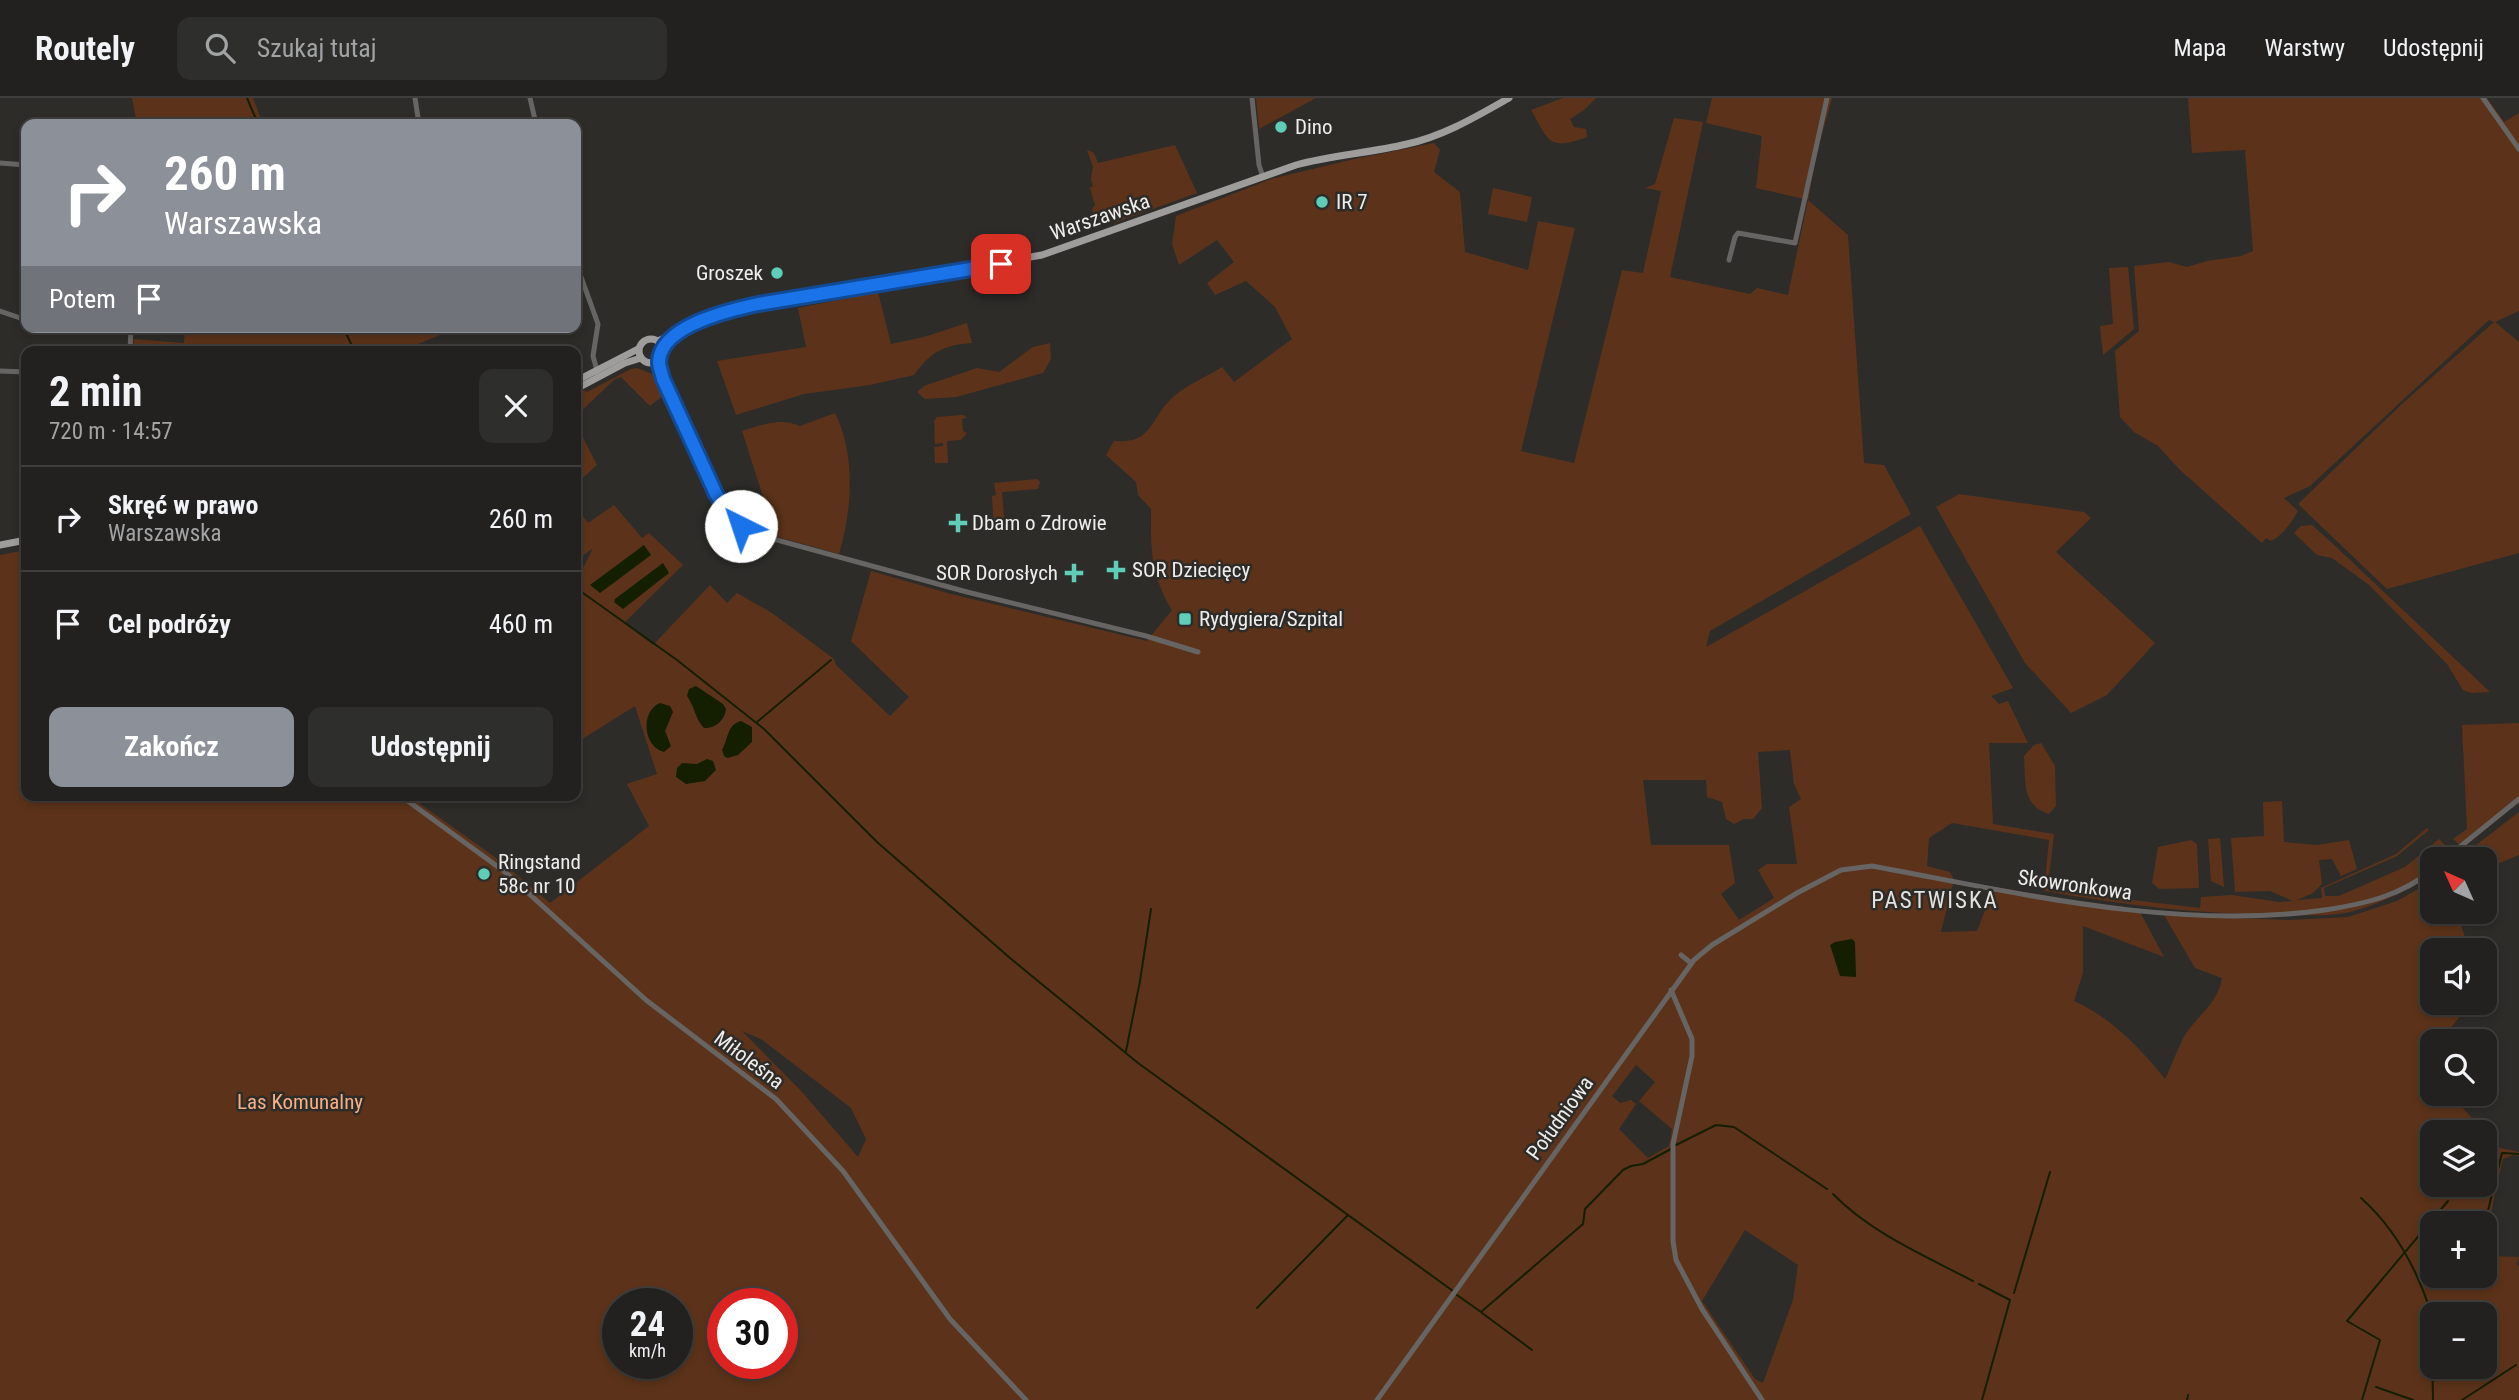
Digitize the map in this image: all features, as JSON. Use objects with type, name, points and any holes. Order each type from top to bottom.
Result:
[{"type":"main road","name":"Warszawska","points":[[638,349],[647,339],[661,344],[714,314],[1042,255],[1314,160],[1419,141],[1445,132],[1510,98]]},
{"type":"main road","points":[[581,379],[641,358],[656,362],[661,344]]},
{"type":"main road","points":[[581,385],[638,349],[641,358]]},
{"type":"main road","points":[[0,545],[21,541]]},
{"type":"street","points":[[415,98],[418,119]]},
{"type":"street","points":[[530,98],[535,119]]},
{"type":"street","points":[[1252,98],[1259,164],[1263,177]]},
{"type":"street","points":[[1729,260],[1738,233],[1795,243],[1827,98]]},
{"type":"street","points":[[2483,98],[2519,149]]},
{"type":"street","points":[[0,163],[21,165]]},
{"type":"street","points":[[581,277],[598,324],[593,356],[598,373]]},
{"type":"street","points":[[0,312],[21,318]]},
{"type":"street","points":[[656,362],[716,494],[733,519],[750,531],[967,592],[1146,636],[1198,652]]},
{"type":"street","points":[[0,370],[21,372]]},
{"type":"street","points":[[2460,847],[2519,799]]},
{"type":"street","name":"Miłoleśna","points":[[408,801],[505,872],[646,1000],[776,1099],[843,1171],[950,1319],[1026,1400]]},
{"type":"street","name":"Skowronkowa","points":[[1691,963],[1712,945],[1797,893],[1841,870],[1862,866],[2074,904],[2211,915],[2287,915],[2360,905],[2383,898],[2420,879]]},
{"type":"street","points":[[1681,955],[1691,963]]},
{"type":"street","name":"Południowa","points":[[1377,1400],[1691,963]]},
{"type":"street","points":[[1671,990],[1692,1039],[1692,1056],[1673,1144],[1673,1241],[1676,1260],[1702,1308],[1762,1400]]},
{"type":"green space","points":[[132,98],[253,98],[261,119],[136,119]]},
{"type":"green space","points":[[1256,98],[1316,98],[1259,129]]},
{"type":"green space","points":[[1563,98],[1596,98],[1570,119],[1574,127],[1586,129],[1587,137],[1557,143],[1542,130],[1531,110]]},
{"type":"green space","points":[[1712,98],[1832,98],[1816,156],[1808,200],[1756,188],[1762,136],[1706,123]]},
{"type":"green space","points":[[2188,98],[2487,98],[2504,122],[2519,113],[2519,311],[2495,322],[2519,342],[2519,553],[2387,589],[2298,504],[2402,404],[2494,322],[2489,320],[2310,486],[2284,498],[2298,511],[2283,532],[2271,541],[2266,538],[2262,543],[2179,469],[2158,446],[2134,432],[2120,417],[2115,351],[2139,331],[2134,266],[2169,262],[2187,267],[2253,251],[2245,150],[2192,153]]},
{"type":"green space","name":"Las Komunalny","points":[[1674,118],[1703,122],[1670,277],[1750,294],[1757,288],[1788,295],[1808,200],[1848,235],[1864,463],[1884,465],[1911,514],[1710,631],[1706,647],[1920,526],[2013,688],[1991,696],[1999,704],[2008,701],[2028,743],[1989,743],[1993,824],[2054,834],[2049,877],[2066,892],[2200,908],[2201,897],[2232,895],[2279,902],[2293,901],[2270,891],[2235,892],[2231,838],[2264,836],[2263,802],[2282,801],[2284,842],[2317,845],[2349,840],[2357,869],[2341,876],[2332,859],[2319,860],[2322,884],[2313,893],[2297,900],[2322,898],[2321,888],[2396,854],[2427,828],[2429,830],[2397,856],[2324,888],[2325,896],[2339,896],[2405,867],[2420,855],[2420,883],[2364,908],[2327,915],[2190,911],[2044,891],[2049,840],[1952,823],[1929,838],[1927,866],[1950,872],[1954,880],[1941,932],[1977,931],[1994,887],[2140,912],[2164,957],[2083,926],[2083,973],[2074,1001],[2101,1016],[2124,1035],[2165,1079],[2185,1034],[2210,1005],[2220,988],[2222,978],[2195,968],[2164,915],[2290,920],[2348,917],[2397,901],[2420,888],[2420,924],[2461,924],[2465,938],[2420,938],[2420,1015],[2461,1015],[2450,1029],[2420,1029],[2420,1106],[2461,1106],[2474,1120],[2420,1120],[2420,1197],[2494,1197],[2491,1211],[2420,1211],[2420,1288],[2497,1288],[2497,1256],[2519,1257],[2519,1400],[0,1400],[0,555],[21,551],[21,801],[416,801],[499,860],[550,903],[649,826],[627,784],[657,774],[635,706],[581,740],[581,572],[593,548],[581,557],[581,513],[588,523],[614,505],[642,538],[649,533],[683,565],[624,623],[653,645],[710,585],[727,603],[737,593],[772,613],[834,659],[836,665],[890,716],[909,697],[851,641],[871,571],[951,594],[1147,641],[1172,610],[1159,584],[1153,561],[1151,509],[1138,495],[1136,482],[1106,455],[1114,441],[1136,439],[1143,435],[1176,394],[1222,367],[1234,382],[1292,339],[1275,307],[1246,281],[1215,295],[1207,283],[1234,262],[1217,240],[1179,265],[1172,244],[1176,216],[1271,179],[1434,143],[1440,150],[1434,172],[1460,192],[1465,252],[1528,270],[1538,221],[1575,228],[1521,451],[1574,463],[1622,270],[1643,273],[1661,191],[1645,188],[1655,184]],"holes":[[[1790,750],[1794,784],[1801,799],[1789,807],[1797,864],[1767,864],[1758,870],[1774,898],[1739,920],[1721,894],[1735,883],[1729,845],[1651,845],[1643,780],[1706,780],[1707,797],[1722,802],[1726,819],[1734,824],[1744,819],[1753,819],[1762,808],[1758,752]],[[742,1031],[761,1039],[851,1108],[866,1139],[858,1157],[803,1093]],[[1636,1065],[1655,1082],[1639,1101],[1672,1129],[1669,1146],[1648,1158],[1619,1129],[1636,1104],[1631,1100],[1620,1103],[1612,1096]],[[1745,1230],[1798,1265],[1793,1300],[1763,1383],[1755,1379],[1702,1301]]]},
{"type":"green space","points":[[1175,145],[1197,193],[1114,223],[1110,213],[1095,219],[1092,209],[1095,205],[1090,188],[1093,186],[1093,167],[1087,150],[1094,153],[1098,163]]},
{"type":"green space","points":[[1493,188],[1532,197],[1527,222],[1488,214]]},
{"type":"green space","points":[[2128,267],[2134,329],[2103,355],[2100,326],[2113,324],[2109,268]]},
{"type":"green space","points":[[878,292],[891,344],[967,323],[972,343],[939,351],[914,375],[870,385],[804,394],[736,415],[717,361],[806,347],[798,308]]},
{"type":"green space","points":[[185,333],[445,333],[413,346],[133,346],[134,339],[184,343]]},
{"type":"green space","points":[[1050,343],[1051,359],[1043,373],[956,397],[925,399],[917,392],[924,386],[977,368],[999,372],[1033,347]]},
{"type":"green space","points":[[637,368],[655,375],[665,394],[650,406],[621,377],[615,379],[581,411],[581,391],[587,392]]},
{"type":"green space","points":[[835,413],[846,447],[850,483],[847,520],[839,554],[771,535],[773,528],[742,431],[778,422],[800,426]]},
{"type":"green space","points":[[963,415],[967,418],[962,419],[963,431],[967,433],[961,440],[947,441],[948,463],[935,463],[934,447],[943,446],[943,443],[935,444],[934,421],[937,417]]},
{"type":"green space","points":[[581,434],[597,465],[581,479]]},
{"type":"green space","points":[[1037,479],[1040,482],[1038,489],[1002,492],[1005,531],[994,531],[994,483]]},
{"type":"green space","points":[[1959,494],[2084,512],[2091,518],[2056,552],[2155,643],[2107,695],[2071,713],[2025,663],[1936,507]]},
{"type":"green space","points":[[2312,525],[2490,692],[2471,693],[2463,690],[2447,664],[2369,585],[2332,558],[2317,555],[2294,533],[2301,526]]},
{"type":"green space","points":[[2519,723],[2519,803],[2461,846],[2453,839],[2467,829],[2462,725]]},
{"type":"green space","points":[[2041,743],[2055,766],[2056,806],[2049,814],[2034,805],[2025,783],[2024,756],[2034,745]]},
{"type":"green space","points":[[2519,812],[2519,855],[2497,864],[2497,847],[2474,847]]},
{"type":"green space","points":[[2220,838],[2224,887],[2211,881],[2208,839]]},
{"type":"green space","points":[[2439,839],[2447,847],[2429,847]]},
{"type":"green space","points":[[2191,840],[2197,844],[2199,888],[2159,889],[2152,883],[2158,847]]},
{"type":"green space","points":[[2497,1145],[2500,1148],[2519,1152],[2519,1156],[2503,1159],[2497,1186]]},
{"type":"shaded area","points":[[644,545],[651,555],[600,593],[590,585]]},
{"type":"shaded area","points":[[663,563],[669,573],[623,609],[614,602],[615,599]]},
{"type":"shaded area","points":[[696,686],[723,704],[726,709],[722,720],[712,727],[704,728],[687,696],[689,689]]},
{"type":"shaded area","points":[[660,703],[670,706],[673,712],[665,731],[671,746],[664,752],[652,743],[647,729],[649,713]]},
{"type":"shaded area","points":[[741,721],[752,727],[752,742],[738,755],[727,758],[722,750],[730,729]]},
{"type":"shaded area","points":[[707,759],[713,761],[716,770],[705,781],[686,784],[676,777],[677,768],[682,763],[697,764]]},
{"type":"shaded area","points":[[1852,939],[1855,942],[1856,977],[1840,976],[1830,945]]},
{"type":"waterway","points":[[247,98],[256,119]]},
{"type":"waterway","points":[[346,333],[352,346]]},
{"type":"waterway","points":[[581,592],[677,660],[764,729],[877,842],[1010,958],[1138,1063],[1453,1291]]},
{"type":"waterway","points":[[757,722],[831,660]]},
{"type":"waterway","points":[[1126,1051],[1151,909]]},
{"type":"waterway","points":[[1676,1145],[1716,1125],[1734,1127],[1827,1189]]},
{"type":"waterway","points":[[1457,1295],[1481,1312],[1583,1224],[1585,1209],[1623,1170],[1643,1164],[1671,1149]]},
{"type":"waterway","points":[[2488,1211],[2502,1153],[2519,1154]]},
{"type":"waterway","points":[[2014,1293],[2050,1172]]},
{"type":"waterway","points":[[1833,1194],[1881,1232],[1973,1281]]},
{"type":"waterway","points":[[2361,1198],[2374,1210],[2405,1252],[2427,1302]]},
{"type":"waterway","points":[[2362,1400],[2380,1340],[2347,1321],[2448,1201]]},
{"type":"waterway","points":[[1257,1308],[1348,1215]]},
{"type":"waterway","points":[[1979,1284],[2010,1300],[1982,1400]]},
{"type":"waterway","points":[[1482,1313],[1532,1350]]},
{"type":"waterway","points":[[2462,1400],[2516,1365]]},
{"type":"waterway","points":[[2433,1379],[2433,1400]]},
{"type":"waterway","points":[[2376,1387],[2413,1400]]},
{"type":"waterway","points":[[2187,1400],[2188,1395]]},
{"type":"place","name":"Dino","points":[[1281,127]]},
{"type":"place","name":"IR 7","points":[[1322,202]]},
{"type":"place","name":"Groszek","points":[[777,273]]},
{"type":"place","name":"Dbam o Zdrowie","points":[[958,523]]},
{"type":"place","name":"SOR Dziecięcy","points":[[1116,570]]},
{"type":"place","name":"SOR Dorosłych","points":[[1074,573]]},
{"type":"place","name":"Rydygiera/Szpital","points":[[1185,619]]},
{"type":"place","name":"Ringstand 58c nr 10","points":[[484,874]]},
{"type":"district","name":"PASTWISKA","points":[[1935,900]]},
{"type":"route","points":[[741,526],[727,512],[716,494],[663,379],[659,360],[663,348],[689,326],[722,312],[1001,264]]}]
